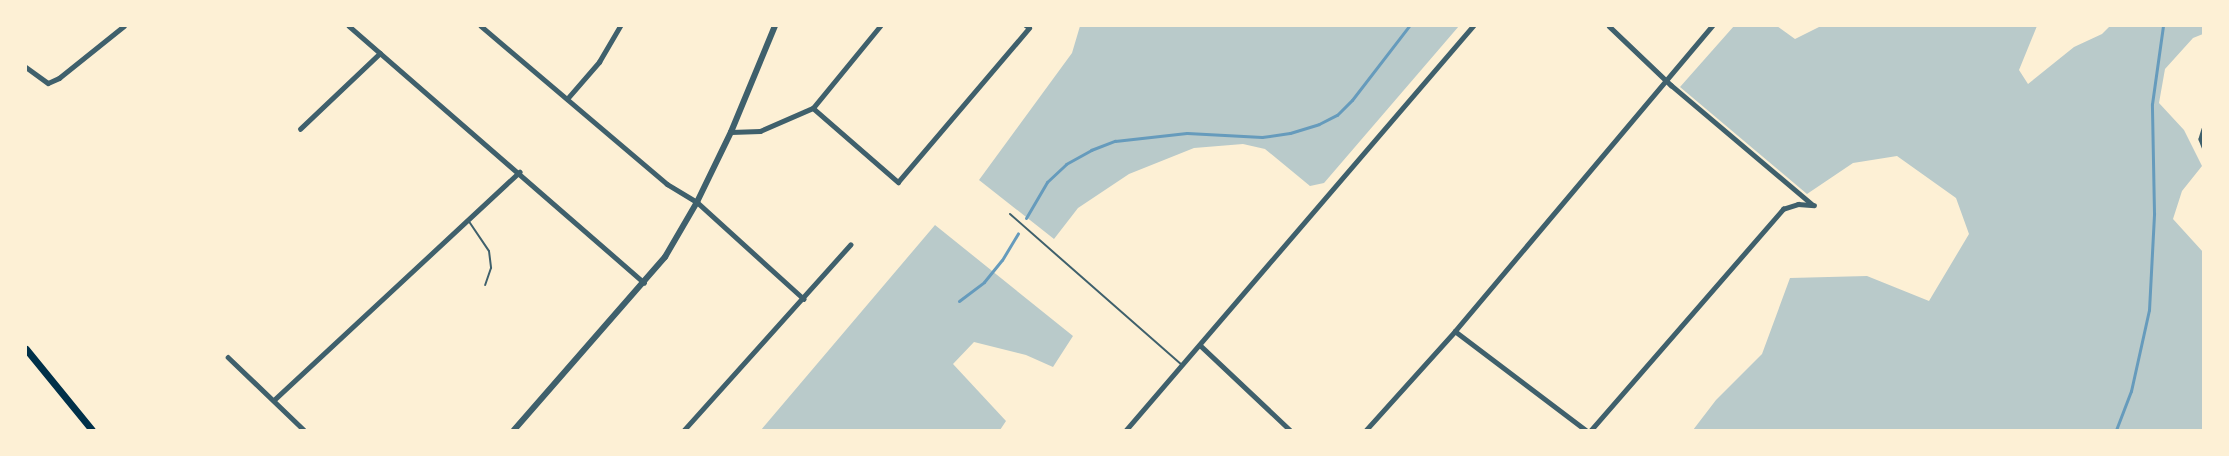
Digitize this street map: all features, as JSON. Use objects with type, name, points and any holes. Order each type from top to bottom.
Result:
[{"type":"main road","points":[[26,349],[92,430]]},
{"type":"street","points":[[26,67],[48,83],[59,78],[124,26]]},
{"type":"street","points":[[349,26],[644,282]]},
{"type":"street","points":[[482,26],[667,184],[697,202],[804,299]]},
{"type":"street","points":[[567,99],[599,62],[620,26]]},
{"type":"street","points":[[514,430],[664,257],[697,202],[731,132],[775,26]]},
{"type":"street","points":[[731,132],[760,130],[813,108],[880,26]]},
{"type":"street","points":[[1126,430],[1201,346],[1473,26]]},
{"type":"street","points":[[1591,430],[1784,209],[1798,204],[1814,205],[1671,85],[1667,78],[1609,26]]},
{"type":"street","points":[[1366,430],[1455,331],[1712,26]]},
{"type":"street","points":[[813,108],[898,182],[1028,27]]},
{"type":"street","points":[[300,129],[380,53]]},
{"type":"street","points":[[2204,129],[2201,139],[2204,147]]},
{"type":"street","points":[[274,400],[519,172]]},
{"type":"street","points":[[684,430],[804,299],[850,245]]},
{"type":"street","points":[[1455,331],[1586,430]]},
{"type":"street","points":[[1201,346],[1290,430]]},
{"type":"street","points":[[228,357],[304,430]]},
{"type":"lane","points":[[1010,214],[1183,366]]},
{"type":"lane","points":[[468,220],[489,251],[490,268],[485,285]]},
{"type":"shaded area","points":[[1080,26],[1459,26],[1324,183],[1310,186],[1265,149],[1243,144],[1194,148],[1129,174],[1078,208],[1054,239],[979,180],[1072,53]]},
{"type":"shaded area","points":[[1734,26],[1777,26],[1795,39],[1821,26],[2037,26],[2019,70],[2028,84],[2074,47],[2102,34],[2110,26],[2203,26],[2203,34],[2193,38],[2165,69],[2159,103],[2184,130],[2202,166],[2182,191],[2173,219],[2203,252],[2203,430],[1693,430],[1716,400],[1762,354],[1790,278],[1867,276],[1929,301],[1969,234],[1956,198],[1897,156],[1853,163],[1807,194],[1680,87]]},
{"type":"shaded area","points":[[935,225],[1073,336],[1053,367],[1026,355],[974,342],[953,364],[1006,421],[1000,430],[761,430]]},
{"type":"waterway","points":[[1026,218],[1047,182],[1066,164],[1091,150],[1115,141],[1187,133],[1262,137],[1290,133],[1319,124],[1337,115],[1352,100],[1409,26]]},
{"type":"waterway","points":[[2116,430],[2131,391],[2149,310],[2154,213],[2152,104],[2163,26]]},
{"type":"waterway","points":[[959,301],[984,282],[1002,260],[1018,233]]}]
